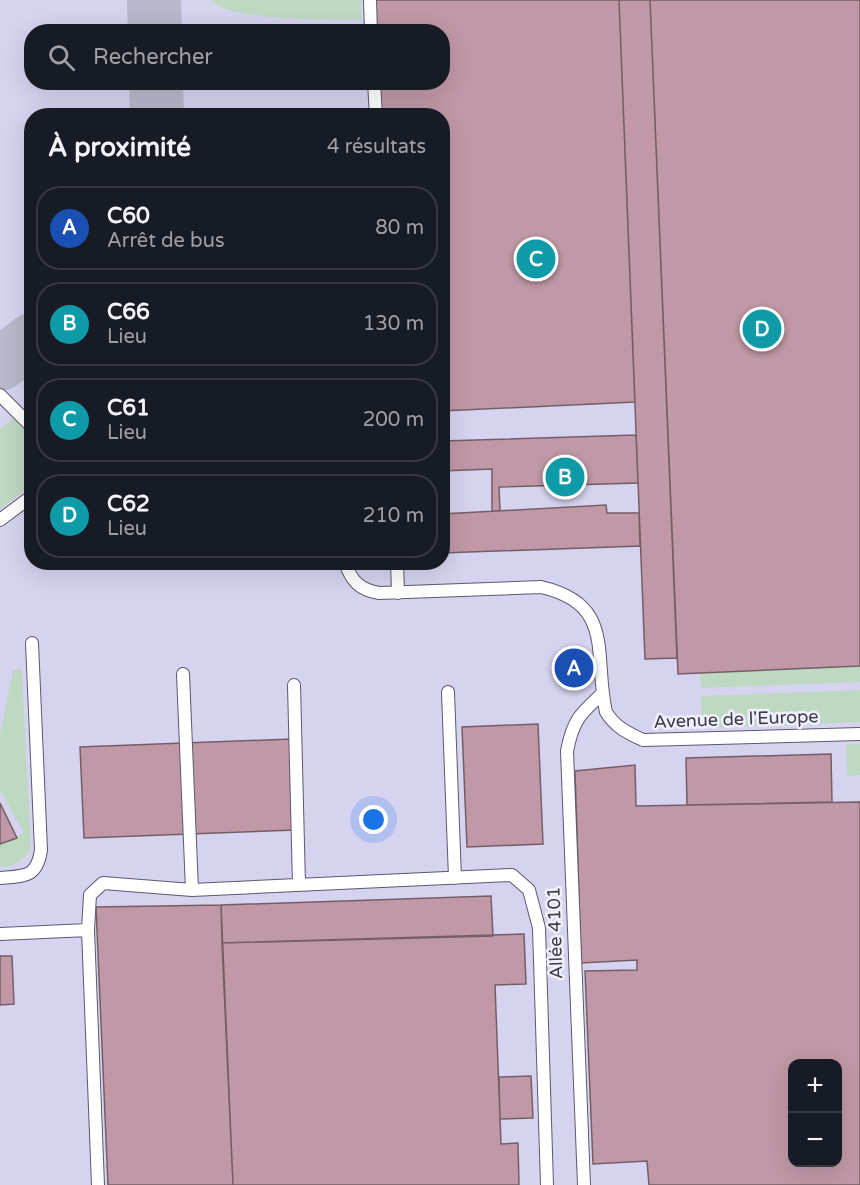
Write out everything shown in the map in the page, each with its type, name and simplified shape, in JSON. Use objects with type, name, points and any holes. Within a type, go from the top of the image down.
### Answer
[{"type":"lane","points":[[370,0],[372,24]]},
{"type":"lane","points":[[374,90],[376,108]]},
{"type":"lane","points":[[0,395],[24,419]]},
{"type":"lane","points":[[0,520],[24,502]]},
{"type":"lane","points":[[349,570],[355,583],[364,590],[398,593],[397,570]]},
{"type":"lane","name":"Avenue de l'Europe","points":[[398,593],[541,587],[567,594],[579,602],[593,622],[606,712],[612,722],[643,740],[860,734]]},
{"type":"lane","points":[[0,878],[24,876],[33,872],[40,862],[32,643]]},
{"type":"lane","points":[[183,674],[192,890]]},
{"type":"lane","points":[[294,685],[299,885]]},
{"type":"lane","points":[[448,692],[454,878]]},
{"type":"lane","name":"Allée 4101","points":[[584,1185],[566,772],[570,733],[579,715],[603,693]]},
{"type":"lane","points":[[98,1185],[88,930],[90,895],[103,883],[192,890],[512,875],[529,890],[539,928],[547,1185]]},
{"type":"lane","points":[[0,934],[88,930]]},
{"type":"shaded area","points":[[0,0],[860,0],[860,1185],[0,1185]]},
{"type":"green space","points":[[211,0],[361,0],[361,20],[258,16],[221,7]]},
{"type":"green space","points":[[14,418],[24,430],[24,490],[0,509],[0,429]]},
{"type":"green space","points":[[860,666],[860,682],[701,688],[700,673]]},
{"type":"green space","points":[[22,669],[31,849],[18,862],[0,867],[0,844],[24,833],[0,790],[0,735],[13,670]]},
{"type":"green space","points":[[860,690],[860,722],[702,728],[701,696]]},
{"type":"green space","points":[[846,744],[860,744],[860,775],[847,776]]},
{"type":"building","points":[[375,0],[619,0],[635,402],[450,411],[450,108],[380,108],[379,90],[450,90],[450,24],[376,24]]},
{"type":"building","points":[[619,0],[650,0],[677,658],[645,659]]},
{"type":"building","points":[[650,0],[860,0],[860,666],[678,674]]},
{"type":"building","points":[[636,435],[638,483],[499,487],[500,511],[492,511],[492,469],[450,471],[450,441]]},
{"type":"building","points":[[606,505],[607,513],[639,513],[640,546],[450,553],[450,514]]},
{"type":"building","points":[[538,724],[543,844],[467,847],[462,727]]},
{"type":"building","points":[[292,739],[295,830],[84,838],[80,747]]},
{"type":"building","points":[[831,754],[832,802],[687,805],[686,758]]},
{"type":"building","points":[[635,765],[636,806],[860,802],[860,1185],[649,1185],[647,1161],[593,1164],[585,971],[637,970],[637,960],[581,963],[575,771]]},
{"type":"building","points":[[0,803],[17,838],[0,844]]},
{"type":"building","points":[[491,896],[493,936],[222,943],[221,905]]},
{"type":"building","points":[[221,905],[233,1185],[108,1185],[96,907]]},
{"type":"building","points":[[524,934],[526,984],[495,985],[501,1144],[518,1143],[519,1185],[233,1185],[222,943]]},
{"type":"building","points":[[0,956],[12,956],[14,1004],[0,1005]]},
{"type":"building","points":[[531,1076],[533,1118],[500,1119],[499,1077]]},
{"type":"taxiway","points":[[154,0],[155,24]]},
{"type":"taxiway","points":[[156,90],[157,108]]},
{"type":"taxiway","points":[[0,364],[24,346]]},
{"type":"place","name":"C61","points":[[536,259]]},
{"type":"place","name":"C62","points":[[762,329]]},
{"type":"place","name":"C66","points":[[565,477]]},
{"type":"place","name":"C60","points":[[574,668]]}]
